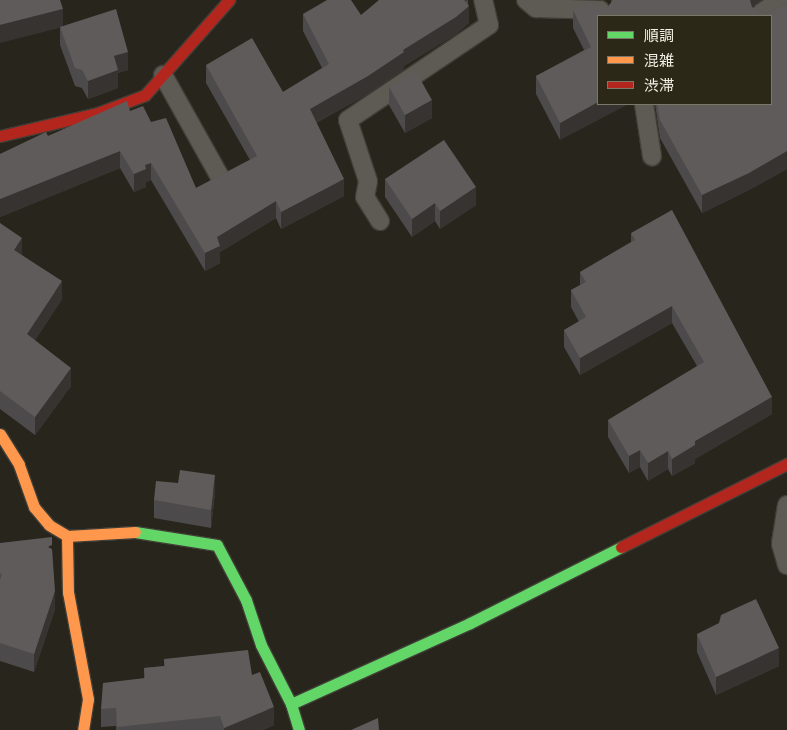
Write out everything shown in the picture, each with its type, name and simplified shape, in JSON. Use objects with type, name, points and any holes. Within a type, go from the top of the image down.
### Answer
[{"type":"street","points":[[0,136],[98,113],[145,95],[229,0]]},
{"type":"street","points":[[767,15],[787,2]]},
{"type":"street","points":[[0,434],[19,465],[34,507],[49,525],[67,536],[114,531],[152,533],[217,545],[246,600],[261,645],[291,704],[299,730]]},
{"type":"street","points":[[291,704],[470,623],[787,464]]},
{"type":"street","points":[[67,536],[69,599],[88,699],[83,730]]},
{"type":"lane","points":[[380,221],[365,197],[368,181],[348,120],[489,25],[483,0]]},
{"type":"lane","points":[[526,0],[536,8],[600,10],[602,15]]},
{"type":"lane","points":[[163,75],[219,175]]},
{"type":"lane","points":[[644,105],[652,156]]},
{"type":"lane","points":[[787,505],[781,544],[787,565]]},
{"type":"building","points":[[0,0],[60,0],[63,9],[0,25]]},
{"type":"building","points":[[327,0],[351,0],[361,15],[379,0],[464,0],[469,6],[456,17],[403,50],[404,52],[368,76],[310,109],[344,179],[281,212],[276,201],[217,237],[220,246],[205,253],[151,163],[145,165],[146,169],[134,174],[120,151],[0,199],[0,154],[46,132],[48,136],[127,101],[130,111],[143,106],[151,122],[166,118],[196,188],[257,156],[206,65],[252,38],[283,92],[329,64],[303,14]]},
{"type":"building","points":[[613,0],[750,0],[752,7],[766,14],[787,3],[787,151],[749,173],[702,195],[660,120],[657,105],[772,105],[772,15],[597,15],[597,103],[560,123],[536,76],[591,47],[573,10],[588,3],[607,8]]},
{"type":"building","points":[[116,9],[128,52],[114,56],[118,70],[88,81],[82,70],[75,68],[60,27]]},
{"type":"building","points":[[415,70],[432,100],[405,115],[389,87]]},
{"type":"building","points":[[444,140],[476,187],[440,211],[435,203],[412,219],[385,179]]},
{"type":"building","points":[[672,210],[772,397],[695,441],[695,445],[672,459],[668,451],[648,463],[640,450],[629,456],[608,420],[704,362],[672,306],[580,358],[564,330],[586,317],[571,290],[586,282],[580,272],[635,240],[631,233]]},
{"type":"building","points":[[0,223],[22,238],[14,250],[62,281],[27,334],[71,368],[35,417],[0,391]]},
{"type":"building","points":[[180,470],[215,475],[211,510],[154,500],[156,481],[178,483]]},
{"type":"building","points":[[52,537],[52,545],[48,547],[52,549],[55,591],[34,654],[0,643],[0,580],[2,573],[0,574],[0,543]]},
{"type":"building","points":[[756,599],[779,648],[716,677],[697,634],[719,623],[721,615]]},
{"type":"building","points":[[248,650],[252,675],[260,672],[274,707],[224,728],[220,716],[117,727],[116,708],[101,709],[103,683],[145,678],[144,668],[165,666],[164,659]]},
{"type":"building","points":[[378,718],[379,730],[351,730]]},
{"type":"traffic: fast","points":[[135,532],[217,545],[246,600],[261,645],[291,704],[299,730]]},
{"type":"traffic: fast","points":[[291,704],[470,623],[621,547]]},
{"type":"traffic: slow","points":[[0,434],[19,465],[34,507],[49,525],[67,536],[135,532]]},
{"type":"traffic: slow","points":[[67,536],[68,592],[88,699],[83,730]]},
{"type":"traffic: jam","points":[[0,136],[98,113],[145,95],[229,0]]},
{"type":"traffic: jam","points":[[621,547],[787,464]]}]
